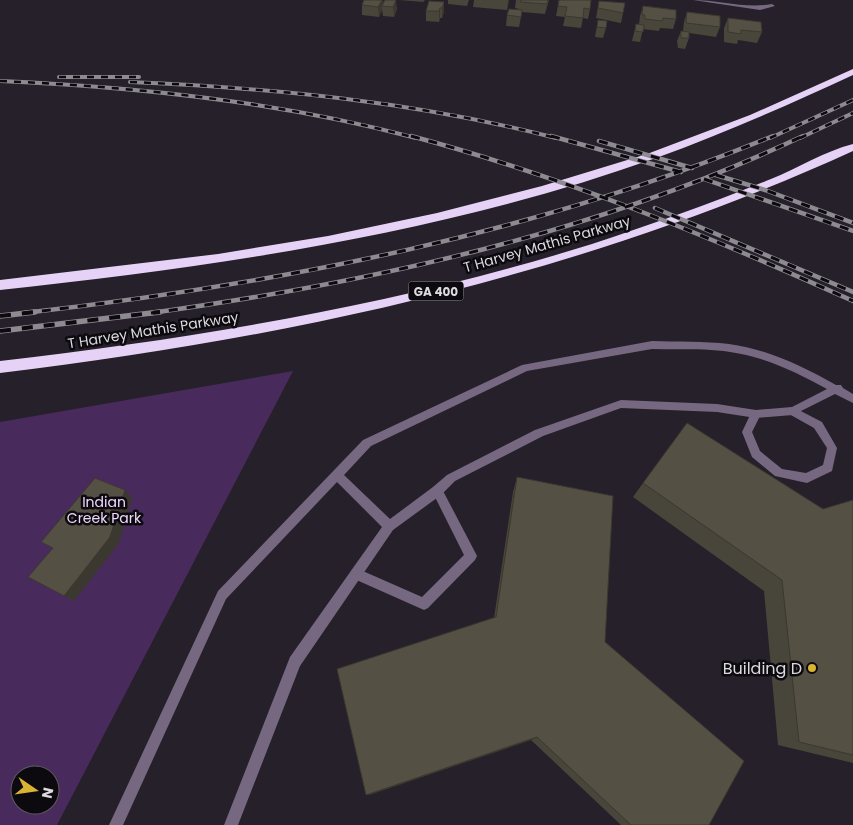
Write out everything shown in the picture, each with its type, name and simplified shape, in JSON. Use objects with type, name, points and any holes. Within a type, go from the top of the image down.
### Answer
[{"type":"highway","points":[[0,285],[121,272],[244,253],[343,236],[481,205],[549,186],[699,139],[784,105],[853,72]]},
{"type":"highway","name":"T Harvey Mathis Parkway","points":[[0,367],[199,339],[285,324],[445,289],[590,249],[652,228],[764,187],[853,147]]},
{"type":"street","points":[[696,0],[760,8],[772,6],[764,0]]},
{"type":"street","points":[[116,825],[222,595],[367,443],[525,368],[652,345],[729,348],[767,357],[799,369],[838,388],[853,399]]},
{"type":"street","points":[[231,825],[295,662],[389,526],[437,491],[451,478],[539,433],[621,404],[717,408],[756,414],[793,411],[838,388]]},
{"type":"street","points":[[756,414],[747,432],[756,454],[779,473],[807,478],[828,468],[832,448],[818,425],[793,411]]},
{"type":"street","points":[[337,475],[389,526]]},
{"type":"street","points":[[356,574],[424,604],[471,556],[437,491]]},
{"type":"green space","name":"Indian Creek Park","points":[[293,371],[57,825],[0,825],[0,422]]},
{"type":"building","points":[[364,0],[382,0],[378,7],[362,5]]},
{"type":"building","points":[[385,0],[396,0],[393,7],[382,6]]},
{"type":"building","points":[[521,0],[548,0],[547,4],[520,2]]},
{"type":"building","points":[[559,0],[591,0],[590,9],[584,8],[583,18],[565,16],[567,7],[558,6]]},
{"type":"building","points":[[429,1],[444,2],[439,11],[426,11]]},
{"type":"building","points":[[599,1],[625,3],[623,13],[598,8]]},
{"type":"building","points":[[643,6],[676,10],[676,19],[663,18],[662,21],[645,19],[645,15],[642,15]]},
{"type":"building","points":[[509,9],[522,10],[521,17],[507,15]]},
{"type":"building","points":[[687,12],[720,16],[720,27],[686,23]]},
{"type":"building","points":[[728,18],[761,22],[762,32],[741,30],[741,34],[728,32]]},
{"type":"building","points":[[598,20],[607,21],[606,28],[597,27]]},
{"type":"building","points":[[636,24],[644,25],[643,32],[635,31]]},
{"type":"building","points":[[681,31],[689,32],[689,38],[681,38]]},
{"type":"building","name":"Building D","points":[[687,423],[823,509],[853,500],[853,755],[799,742],[782,580],[643,483]]},
{"type":"building","points":[[517,477],[613,496],[605,642],[744,761],[709,825],[631,825],[537,737],[366,795],[337,669],[496,617]]},
{"type":"building","points":[[95,478],[125,490],[110,537],[64,596],[28,577],[53,548],[41,542]]},
{"type":"railway","points":[[59,77],[139,77]]},
{"type":"railway","points":[[0,81],[105,87],[210,98],[365,125],[416,138]]},
{"type":"railway","points":[[130,82],[238,88],[398,106],[451,115],[556,138]]},
{"type":"railway","points":[[770,138],[853,100]]},
{"type":"railway","points":[[800,138],[853,113]]},
{"type":"railway","points":[[411,136],[524,170],[602,197]]},
{"type":"railway","points":[[551,136],[680,172]]},
{"type":"railway","points":[[691,168],[773,136]]},
{"type":"railway","points":[[626,206],[725,170],[803,136]]},
{"type":"railway","points":[[599,141],[691,168]]},
{"type":"railway","points":[[680,172],[691,168]]},
{"type":"railway","points":[[602,197],[680,172]]},
{"type":"railway","points":[[716,175],[765,190],[853,223]]},
{"type":"railway","points":[[704,179],[853,231]]},
{"type":"railway","points":[[24,313],[215,287],[310,270],[405,250],[498,227],[602,197]]},
{"type":"railway","points":[[602,197],[626,206]]},
{"type":"railway","points":[[151,313],[318,286],[401,269],[483,249],[626,206]]},
{"type":"railway","points":[[626,206],[690,231],[853,301]]},
{"type":"railway","points":[[655,208],[853,292]]},
{"type":"railway","points":[[0,316],[35,312]]},
{"type":"railway","points":[[0,331],[160,312]]},
{"type":"place","name":"Building D","points":[[812,668]]}]
